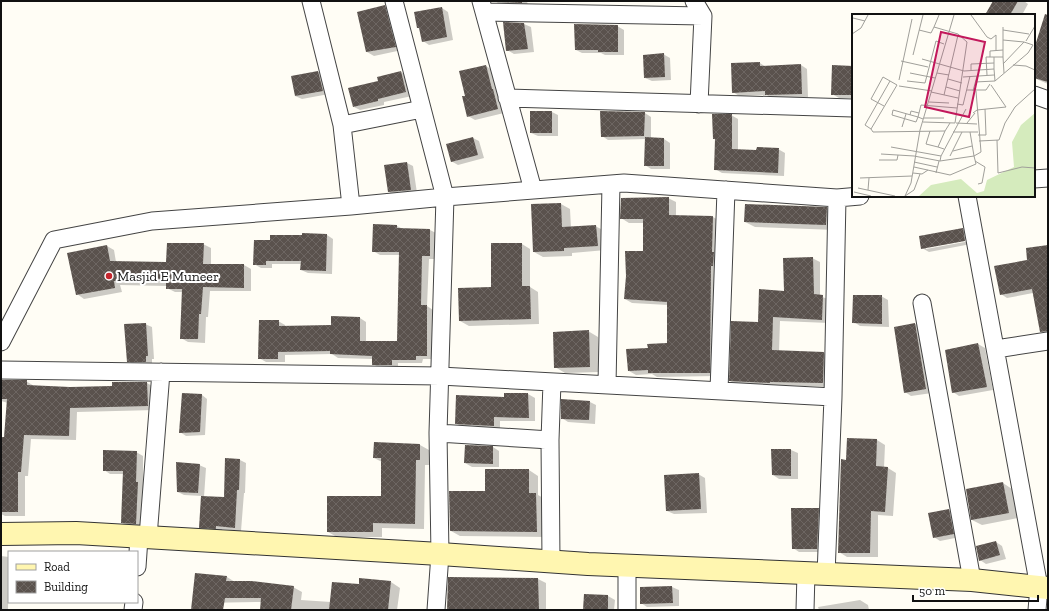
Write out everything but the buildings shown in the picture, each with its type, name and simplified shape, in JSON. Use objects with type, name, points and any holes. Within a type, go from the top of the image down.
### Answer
[{"type":"main road","points":[[1,534],[76,534],[144,537],[588,564],[627,564],[816,574],[972,580],[1044,587]]},
{"type":"street","points":[[312,1],[342,125],[351,206]]},
{"type":"street","points":[[394,1],[445,197],[438,433],[440,554],[436,610]]},
{"type":"street","points":[[694,1],[703,16],[699,104]]},
{"type":"street","points":[[532,190],[482,7],[567,7],[703,16]]},
{"type":"street","points":[[1035,95],[1048,100]]},
{"type":"street","points":[[507,98],[852,108]]},
{"type":"street","points":[[342,125],[422,109]]},
{"type":"street","points":[[1035,180],[1048,178]]},
{"type":"street","points":[[1,342],[54,240],[152,221],[624,183],[836,198],[852,197]]},
{"type":"street","points":[[607,385],[611,184]]},
{"type":"street","points":[[719,391],[726,190]]},
{"type":"street","points":[[967,197],[1044,587],[1037,610]]},
{"type":"street","points":[[805,610],[816,574],[833,397],[836,198]]},
{"type":"street","points":[[922,303],[972,580]]},
{"type":"street","points":[[996,349],[1048,340]]},
{"type":"street","points":[[1,370],[440,376],[833,397]]},
{"type":"street","points":[[138,563],[144,537],[161,372]]},
{"type":"street","points":[[551,561],[550,440],[552,382]]},
{"type":"street","points":[[438,433],[550,440]]},
{"type":"street","points":[[627,564],[627,610]]},
{"type":"place","name":"Masjid E Muneer","points":[[109,276]]}]
